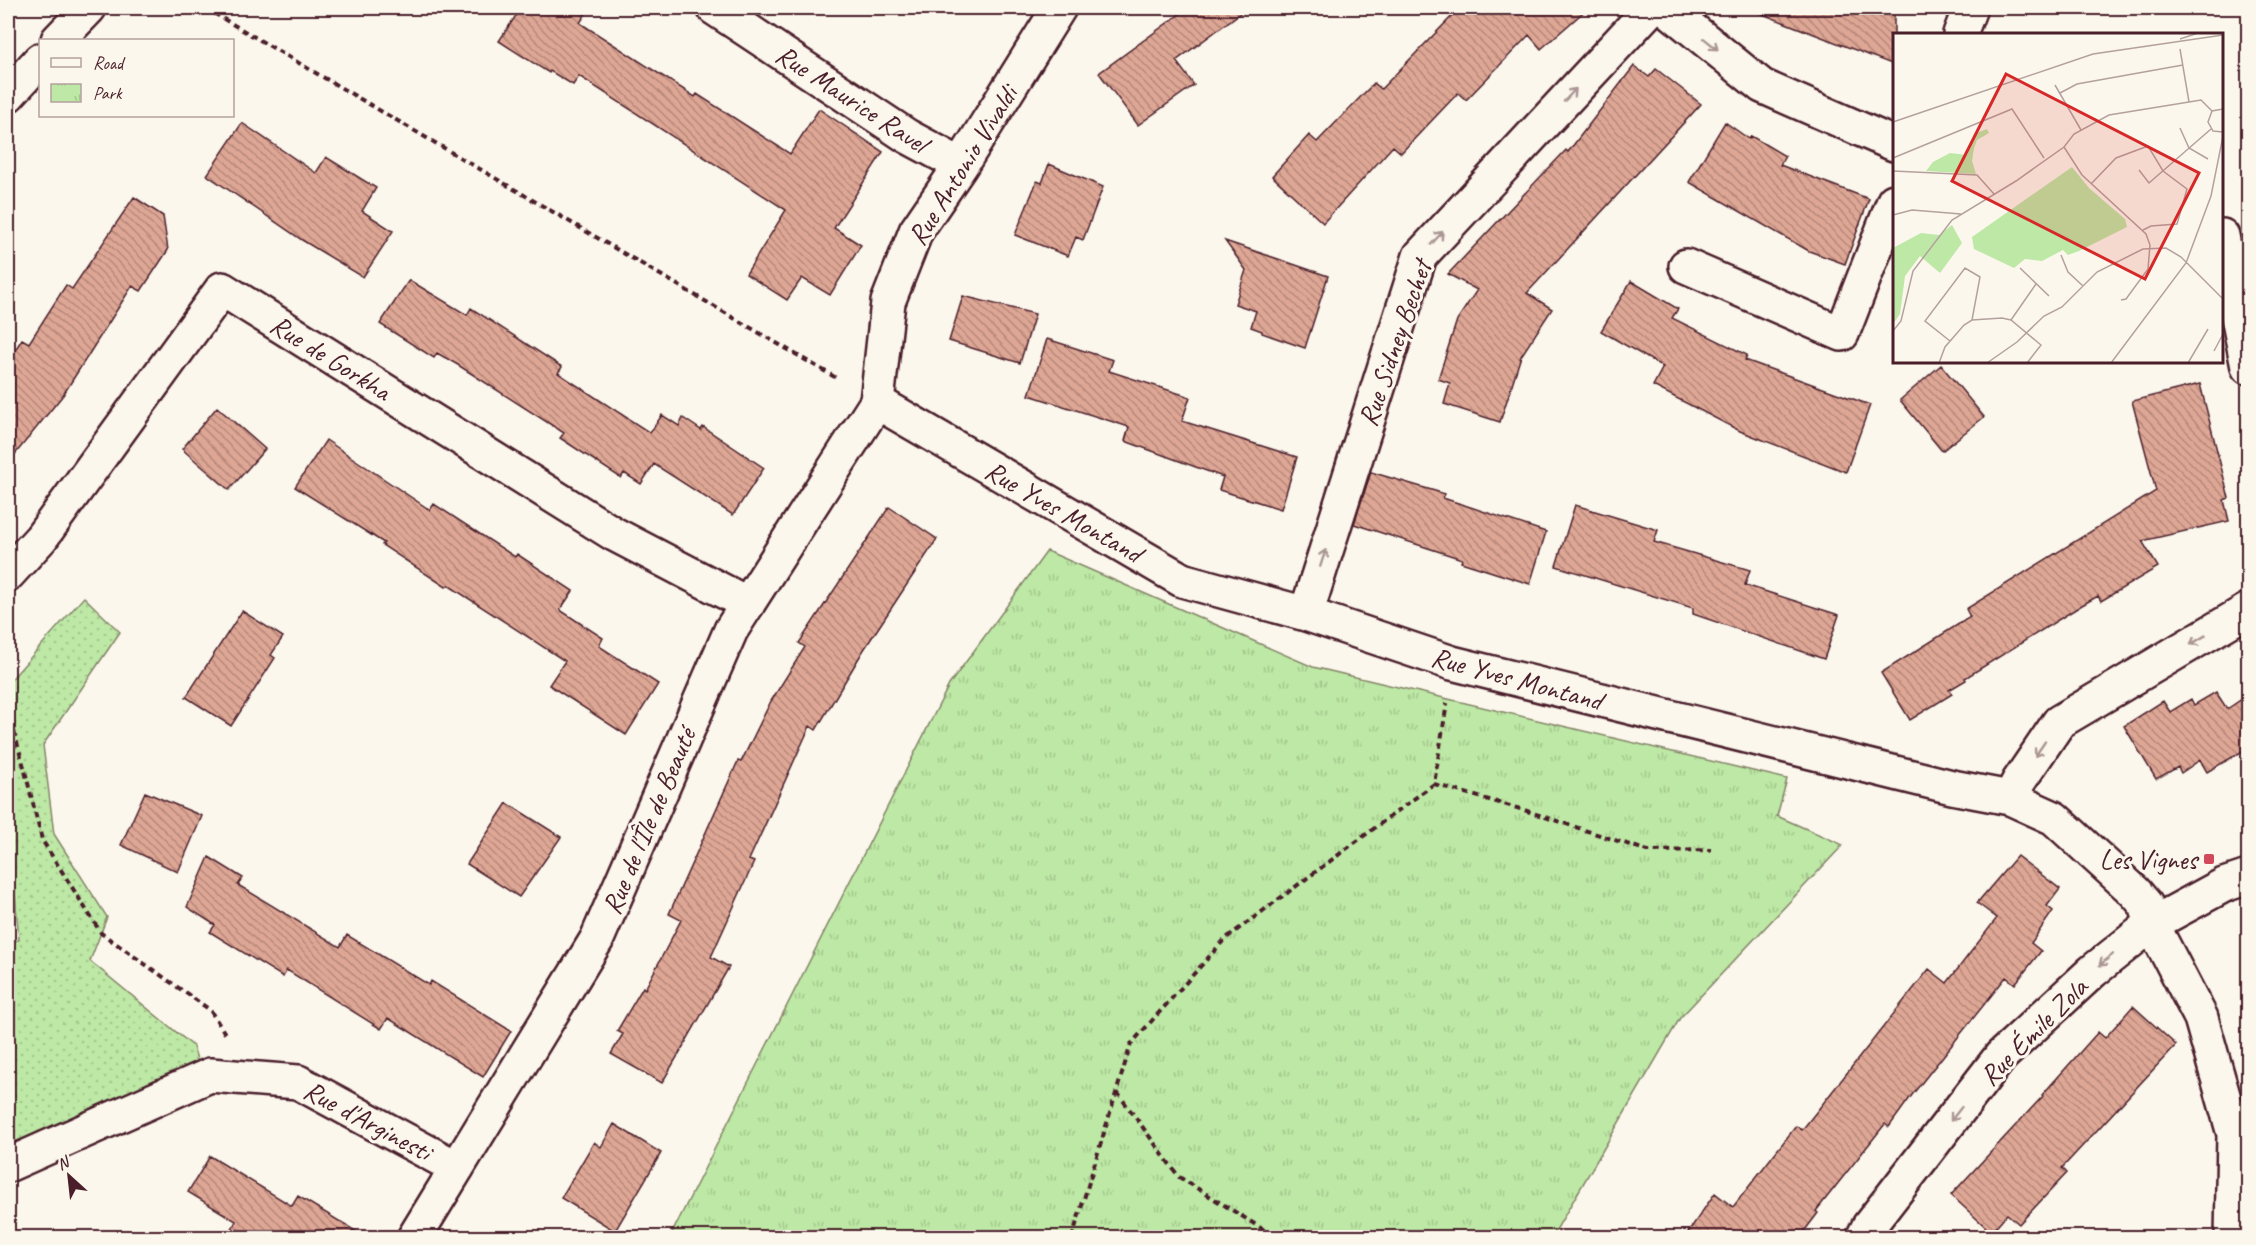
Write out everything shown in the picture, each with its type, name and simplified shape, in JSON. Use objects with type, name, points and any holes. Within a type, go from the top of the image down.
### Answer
[{"type":"street","points":[[59,39],[89,8]]},
{"type":"street","name":"Rue Maurice Ravel","points":[[714,8],[907,136],[961,165]]},
{"type":"street","name":"Rue Antonio Vivaldi","points":[[877,402],[888,302],[916,231],[961,165],[1059,8]]},
{"type":"street","name":"Rue Sidney Bechet","points":[[1306,614],[1420,256],[1651,8]]},
{"type":"street","points":[[1666,8],[1762,86],[1893,144]]},
{"type":"street","points":[[1960,33],[1970,8]]},
{"type":"street","points":[[8,95],[39,61]]},
{"type":"street","points":[[1686,266],[1842,334],[1893,204]]},
{"type":"street","points":[[2223,241],[2248,367]]},
{"type":"street","name":"Rue de Gorkha","points":[[8,574],[41,538],[222,289],[614,534],[748,604]]},
{"type":"street","name":"Rue de l'Île de Beauté","points":[[414,1238],[597,939],[731,630],[877,402]]},
{"type":"street","name":"Rue Yves Montand","points":[[877,402],[1182,580],[1306,614],[1452,663],[1952,787],[2010,798],[2054,818],[2135,892],[2146,905],[2152,924],[2201,1018],[2234,1134],[2232,1238]]},
{"type":"street","points":[[2010,798],[2059,722],[2248,610]]},
{"type":"street","name":"Rue Émile Zola","points":[[1863,1238],[1869,1226],[2001,1056],[2092,971],[2152,924],[2224,885],[2248,877]]},
{"type":"street","name":"Rue d'Arginesti","points":[[8,1165],[210,1075],[298,1082],[457,1168]]},
{"type":"path","points":[[205,8],[877,402]]},
{"type":"path","points":[[1072,1238],[1131,1044],[1225,939],[1434,784],[1452,663]]},
{"type":"path","points":[[8,711],[42,840],[101,933],[210,1010],[253,1078]]},
{"type":"path","points":[[1434,784],[1524,810],[1648,851],[1711,850]]},
{"type":"path","points":[[1117,1091],[1179,1177],[1277,1238]]},
{"type":"green space","points":[[1047,551],[1313,667],[1787,779],[1777,816],[1843,845],[1680,1018],[1552,1237],[670,1237],[949,685]]},
{"type":"green space","points":[[84,597],[120,632],[43,745],[54,834],[107,917],[90,961],[193,1046],[200,1069],[8,1152],[8,942],[19,940],[8,814],[8,683]]},
{"type":"building","points":[[521,8],[589,8],[580,23],[695,97],[697,94],[790,154],[819,109],[883,152],[834,228],[861,245],[830,295],[802,278],[787,300],[746,274],[786,210],[579,76],[573,85],[550,71],[549,73],[499,41]]},
{"type":"building","points":[[1188,8],[1247,8],[1176,61],[1194,85],[1138,125],[1099,73]]},
{"type":"building","points":[[1460,8],[1588,8],[1541,49],[1529,35],[1466,100],[1458,93],[1401,153],[1393,146],[1323,223],[1272,176],[1309,135],[1317,142],[1374,83],[1381,89]]},
{"type":"building","points":[[1753,8],[1894,8],[1893,65],[1752,10]]},
{"type":"building","points":[[1634,66],[1649,77],[1656,69],[1701,104],[1527,293],[1552,309],[1521,356],[1500,422],[1444,404],[1450,383],[1438,379],[1457,320],[1477,290],[1448,274],[1566,150],[1568,152]]},
{"type":"building","points":[[1725,122],[1749,139],[1751,136],[1785,156],[1780,165],[1869,199],[1845,264],[1809,251],[1689,182]]},
{"type":"building","points":[[242,123],[316,173],[326,157],[376,188],[362,211],[393,231],[363,277],[302,240],[207,175]]},
{"type":"building","points":[[1049,164],[1103,187],[1083,240],[1076,237],[1068,256],[1015,235],[1037,181],[1042,183]]},
{"type":"building","points":[[134,197],[163,216],[168,250],[141,291],[132,286],[63,395],[8,463],[8,361],[22,339],[29,343],[66,285],[72,289]]},
{"type":"building","points":[[1225,241],[1328,276],[1305,348],[1251,327],[1256,311],[1235,304],[1246,270]]},
{"type":"building","points":[[409,280],[467,315],[471,308],[562,367],[558,373],[650,433],[662,415],[679,426],[683,418],[701,430],[703,427],[764,468],[733,515],[654,464],[641,484],[624,473],[621,478],[560,438],[564,433],[458,365],[437,353],[434,358],[380,324]]},
{"type":"building","points":[[1631,281],[1678,309],[1672,318],[1747,355],[1745,360],[1870,405],[1846,472],[1740,431],[1653,386],[1663,367],[1601,331]]},
{"type":"building","points":[[963,296],[1035,314],[1020,363],[949,341]]},
{"type":"building","points":[[1047,339],[1113,360],[1109,371],[1190,397],[1182,421],[1297,457],[1281,509],[1219,490],[1223,477],[1125,441],[1129,427],[1029,395]]},
{"type":"building","points":[[1941,365],[1984,417],[1942,451],[1900,400]]},
{"type":"building","points":[[2200,384],[2229,498],[2224,500],[2229,521],[2142,541],[2158,567],[2101,601],[2098,596],[2082,605],[1965,678],[1966,680],[1949,690],[1952,694],[1910,720],[1881,673],[1970,617],[1966,609],[2156,491],[2132,401]]},
{"type":"building","points":[[217,407],[265,449],[229,490],[182,449]]},
{"type":"building","points":[[326,440],[430,510],[434,504],[515,557],[517,554],[573,591],[560,610],[603,638],[599,646],[658,684],[626,735],[549,685],[565,661],[448,585],[446,587],[382,545],[384,543],[295,487]]},
{"type":"building","points":[[1371,472],[1445,494],[1443,498],[1546,532],[1530,584],[1354,524]]},
{"type":"building","points":[[1575,505],[1658,530],[1654,542],[1750,570],[1745,585],[1839,615],[1824,659],[1693,614],[1693,608],[1556,566]]},
{"type":"building","points":[[889,507],[937,539],[863,651],[816,730],[810,726],[749,860],[754,862],[711,957],[729,967],[662,1083],[611,1054],[623,1034],[617,1031],[643,987],[645,989],[681,920],[669,914],[738,761],[741,762],[771,701],[805,647],[799,643]]},
{"type":"building","points":[[242,611],[283,637],[271,655],[275,658],[231,726],[186,697]]},
{"type":"building","points":[[2216,692],[2227,709],[2248,695],[2248,748],[2207,772],[2200,760],[2181,773],[2178,767],[2156,779],[2124,726],[2163,701],[2170,712],[2191,699],[2194,705]]},
{"type":"building","points":[[145,792],[202,816],[178,872],[121,845]]},
{"type":"building","points":[[507,803],[561,837],[519,897],[467,864]]},
{"type":"building","points":[[2017,856],[2060,889],[2047,906],[2053,911],[2031,943],[2041,951],[2015,984],[2006,977],[1889,1127],[1885,1124],[1816,1211],[1818,1213],[1799,1238],[1684,1238],[1715,1193],[1733,1207],[1796,1126],[1802,1130],[1929,969],[1947,983],[1997,918],[1977,903]]},
{"type":"building","points":[[209,857],[243,878],[238,885],[340,947],[347,935],[429,985],[431,981],[511,1031],[483,1077],[388,1018],[381,1029],[287,970],[283,977],[210,932],[215,925],[187,907]]},
{"type":"building","points":[[2133,1006],[2176,1045],[2062,1168],[2067,1173],[2019,1224],[2007,1214],[1991,1232],[1951,1195],[2043,1096],[2098,1032],[2105,1038]]},
{"type":"building","points":[[614,1124],[661,1153],[615,1231],[561,1198],[594,1142],[601,1147]]},
{"type":"building","points":[[210,1156],[292,1206],[298,1196],[367,1238],[227,1238],[236,1221],[188,1192]]},
{"type":"place","name":"Les Vignes","points":[[2209,859]]}]
